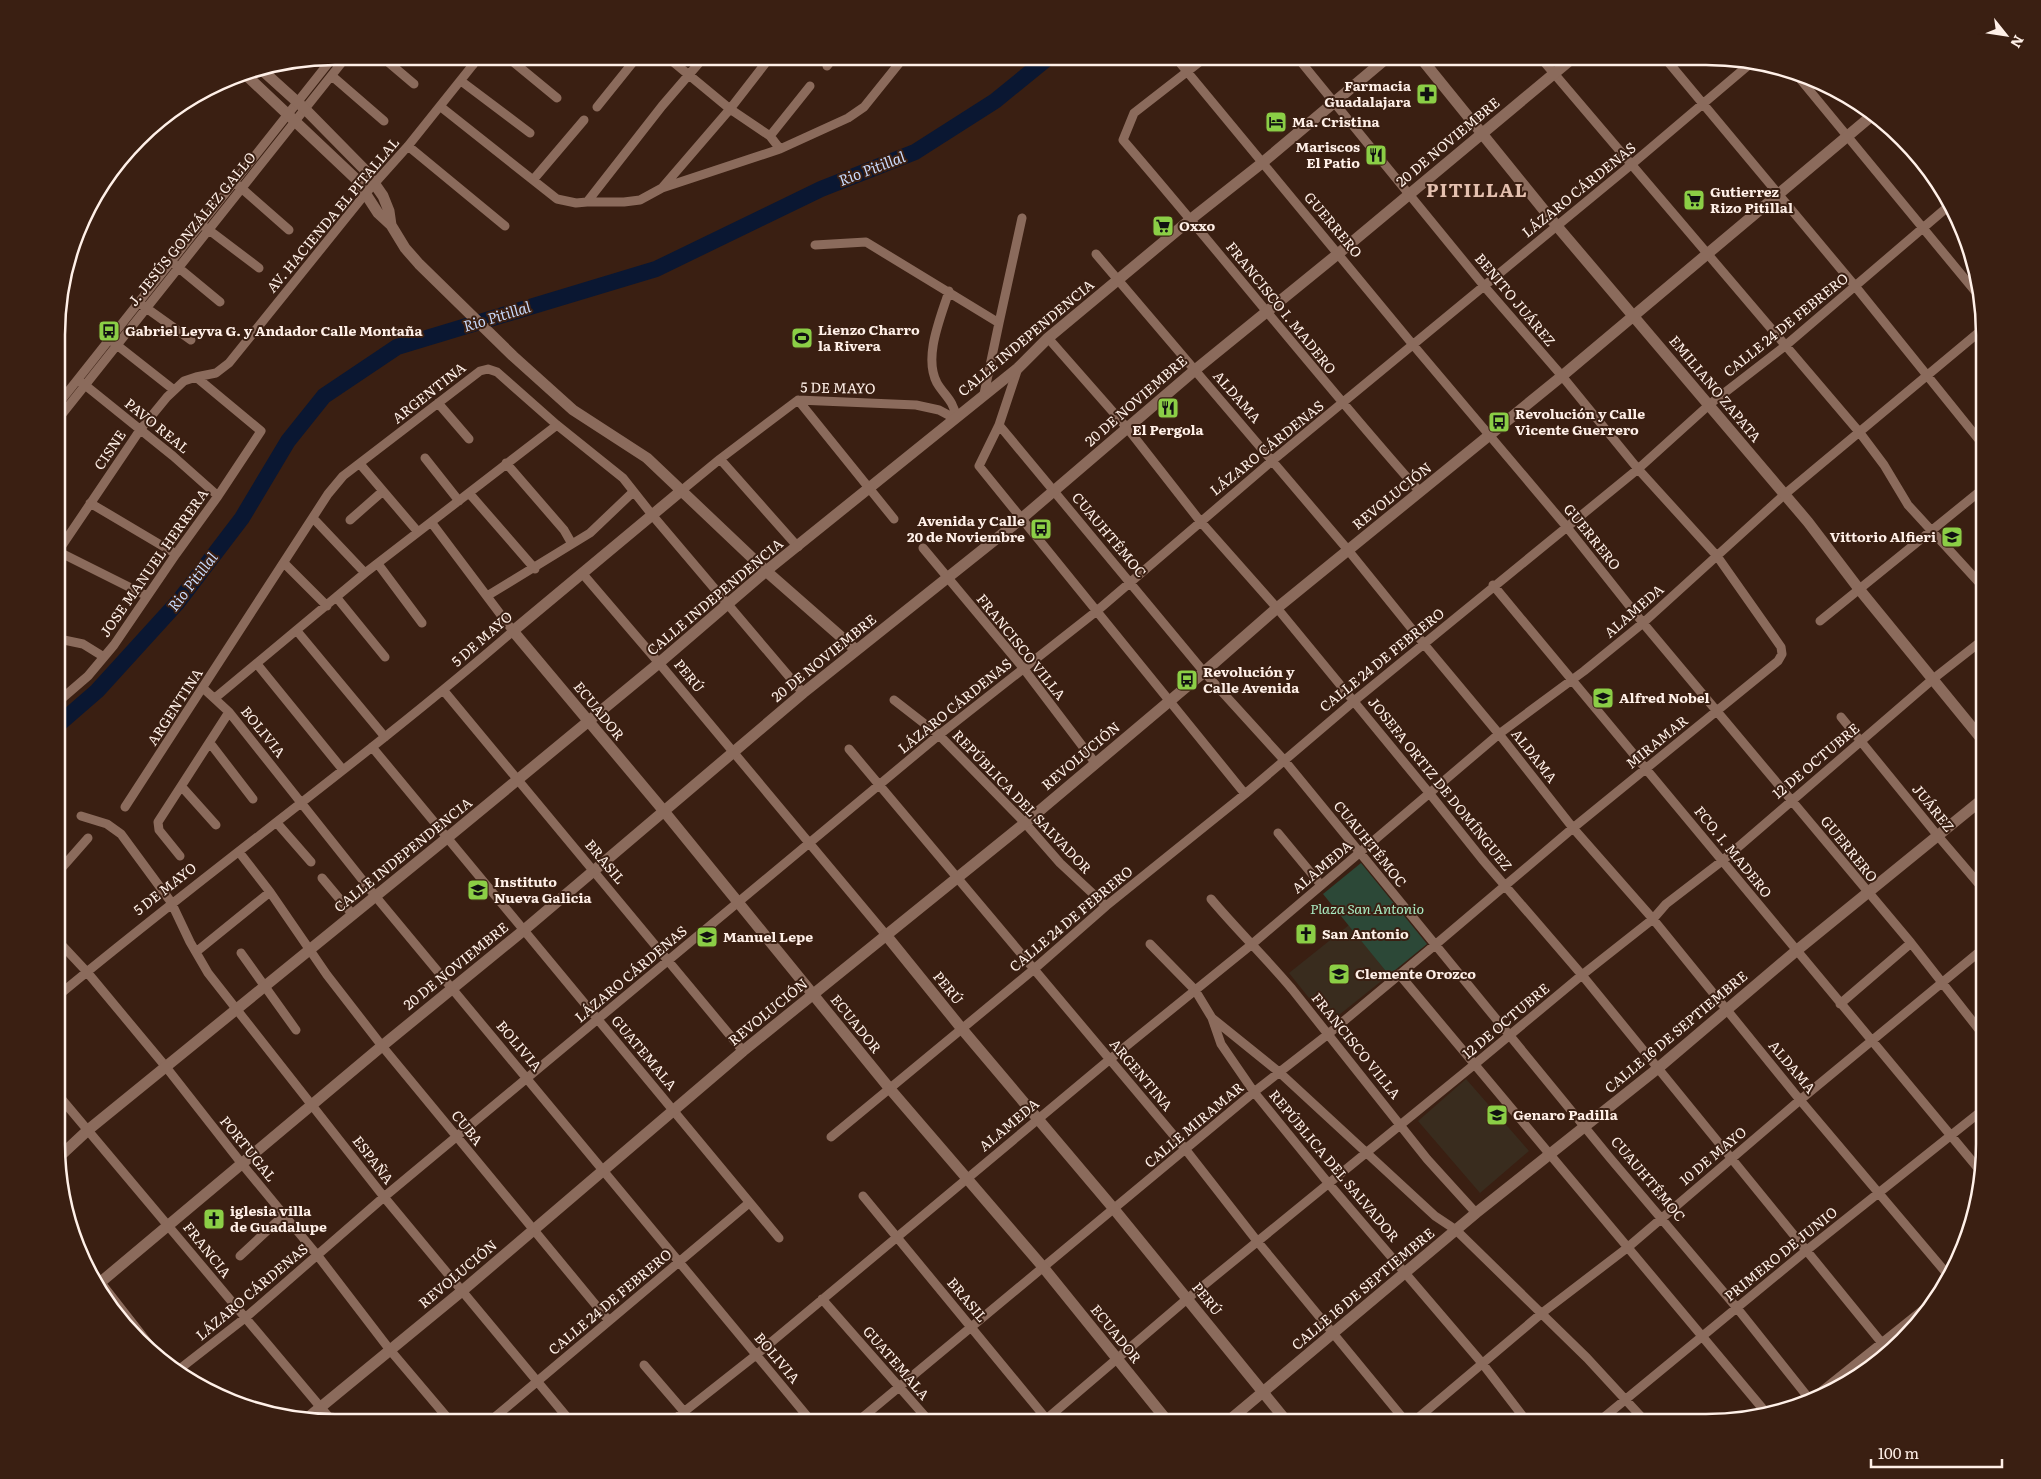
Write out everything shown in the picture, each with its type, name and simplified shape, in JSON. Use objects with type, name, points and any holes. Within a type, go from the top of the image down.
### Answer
[{"type":"street","name":"J. JESÚS GONZÁLEZ GALLO","points":[[65,410],[178,268],[205,227],[292,118],[328,65]]},
{"type":"street","name":"J. JESÚS GONZÁLEZ GALLO","points":[[301,106],[332,76],[340,65]]},
{"type":"street","points":[[392,65],[414,84]]},
{"type":"street","name":"AV. HACIENDA EL PITALLAL","points":[[196,377],[216,373],[229,363],[375,182],[408,146],[473,65]]},
{"type":"street","points":[[517,65],[557,98]]},
{"type":"street","points":[[596,107],[631,65]]},
{"type":"street","points":[[676,65],[730,109],[770,136],[780,149]]},
{"type":"street","points":[[587,202],[662,106],[697,65]]},
{"type":"street","points":[[662,188],[730,109],[764,65]]},
{"type":"street","points":[[440,107],[557,199],[576,203],[624,202],[640,200],[662,188],[780,149],[848,118],[864,107],[898,65]]},
{"type":"street","name":"GUERRERO","points":[[1182,65],[1414,346],[1566,526],[1643,623],[1867,893],[1911,943],[1976,1026]]},
{"type":"street","points":[[1188,71],[1196,65]]},
{"type":"street","name":"BENITO JUÁREZ","points":[[1304,65],[1408,196],[1562,376],[1638,469],[1717,556]]},
{"type":"street","name":"CALLE INDEPENDENCIA","points":[[65,1152],[88,1130],[238,1010],[517,781],[766,571],[1018,368],[1048,338],[1378,65]]},
{"type":"street","name":"EMILIANO ZAPATA","points":[[1427,65],[1556,225],[1785,494],[1976,732]]},
{"type":"street","points":[[1547,65],[1860,433],[1884,465],[1908,505],[1976,579]]},
{"type":"street","name":"20 DE NOVIEMBRE","points":[[102,1281],[312,1104],[524,930],[803,693],[1021,519],[1195,370],[1339,254],[1564,65]]},
{"type":"street","points":[[1671,65],[1855,286],[1976,436]]},
{"type":"street","name":"LÁZARO CÁRDENAS","points":[[182,1367],[245,1318],[384,1197],[669,962],[939,735],[1098,610],[1200,521],[1414,346],[1745,68]]},
{"type":"street","name":"FRANCISCO I. MADERO","points":[[1188,71],[1134,113],[1123,140],[1191,219],[1342,404],[1420,492]]},
{"type":"street","points":[[267,74],[375,182],[389,211],[391,225]]},
{"type":"street","points":[[332,76],[384,121]]},
{"type":"street","points":[[250,78],[356,179],[378,213],[391,225],[405,248],[452,299],[573,410],[647,458],[766,571],[856,650]]},
{"type":"street","points":[[461,81],[530,133]]},
{"type":"street","points":[[1804,84],[1972,289]]},
{"type":"street","points":[[770,136],[810,86]]},
{"type":"street","name":"REVOLUCIÓN","points":[[314,1413],[462,1291],[743,1051],[1025,823],[1277,608],[1562,376],[1868,119]]},
{"type":"street","points":[[533,180],[584,120]]},
{"type":"street","points":[[408,146],[505,226]]},
{"type":"street","points":[[238,186],[289,230]]},
{"type":"street","name":"CALLE 24 DE FEBRERO","points":[[831,1137],[1033,970],[1106,906],[1245,794],[1494,585],[1638,469],[1710,404],[1785,346],[1945,209]]},
{"type":"street","points":[[984,394],[1022,218]]},
{"type":"street","name":"J. JESÚS GONZÁLEZ GALLO","points":[[65,395],[170,261],[205,227]]},
{"type":"street","points":[[205,227],[259,268]]},
{"type":"street","points":[[815,245],[866,242],[999,323]]},
{"type":"street","name":"ALDAMA","points":[[1096,254],[1273,460],[1499,734],[1573,828],[1653,919],[1800,1100],[1944,1271]]},
{"type":"street","points":[[170,261],[220,302]]},
{"type":"street","points":[[949,292],[937,327],[932,361],[937,382],[951,400],[955,417]]},
{"type":"street","points":[[138,302],[191,340]]},
{"type":"street","name":"ALAMEDA","points":[[680,1414],[756,1355],[1109,1060],[1251,945],[1499,734],[1572,680],[1643,623],[1785,494],[1976,335]]},
{"type":"street","name":"JOSEFA ORTIZ DE DOMÍNGUEZ","points":[[1048,338],[1128,429],[1200,521],[1277,608],[1506,886],[1582,975],[1885,1346]]},
{"type":"street","points":[[109,339],[174,390]]},
{"type":"street","points":[[1018,368],[999,425],[979,466],[1098,610],[1245,794]]},
{"type":"street","name":"ARGENTINA","points":[[125,807],[328,494],[343,476],[480,371],[488,369],[497,372],[622,478],[652,516],[803,693]]},
{"type":"street","name":"CISNE","points":[[65,542],[140,430],[174,390],[184,381],[196,377]]},
{"type":"street","name":"JOSE MANUEL HERRERA","points":[[65,696],[88,676],[114,645],[261,431],[196,377]]},
{"type":"street","name":"PAVO REAL","points":[[77,379],[173,456],[218,496]]},
{"type":"street","points":[[798,400],[894,518]]},
{"type":"street","name":"5 DE MAYO","points":[[65,990],[171,902],[239,852],[444,691],[681,491],[798,400],[916,405],[939,410],[955,417]]},
{"type":"street","points":[[438,403],[469,438]]},
{"type":"street","points":[[215,698],[365,573],[557,424]]},
{"type":"street","name":"CUAUHTÉMOC","points":[[999,425],[1204,672],[1284,760],[1737,1308],[1805,1395]]},
{"type":"street","points":[[425,458],[459,501]]},
{"type":"street","points":[[720,459],[798,547]]},
{"type":"street","points":[[506,463],[564,530],[572,544]]},
{"type":"street","points":[[360,464],[418,532]]},
{"type":"street","points":[[350,520],[383,491]]},
{"type":"street","points":[[487,596],[535,569],[590,532],[633,492]]},
{"type":"street","points":[[469,494],[535,569]]},
{"type":"street","points":[[1820,621],[1976,495]]},
{"type":"street","points":[[90,503],[176,554]]},
{"type":"street","points":[[313,518],[365,573]]},
{"type":"street","name":"ECUADOR","points":[[431,522],[514,631],[663,810],[890,1089],[1043,1267],[1162,1414]]},
{"type":"street","name":"FRANCISCO VILLA","points":[[923,548],[1024,669],[1096,764]]},
{"type":"street","points":[[65,554],[147,596]]},
{"type":"street","name":"MIRAMAR","points":[[1549,849],[1778,661],[1783,650],[1717,556]]},
{"type":"street","points":[[284,563],[327,606]]},
{"type":"street","points":[[378,564],[422,623]]},
{"type":"street","name":"PERÚ","points":[[582,573],[659,662],[962,1029],[1114,1209],[1281,1414]]},
{"type":"street","name":"FCO. I. MADERO","points":[[1494,585],[1975,1164]]},
{"type":"street","points":[[336,598],[385,657]]},
{"type":"street","points":[[297,631],[385,737]]},
{"type":"street","points":[[65,640],[83,644],[104,657]]},
{"type":"street","name":"12 DE OCTUBRE","points":[[1056,1414],[1187,1299],[1653,919],[1666,904],[1722,861],[1933,679],[1976,645]]},
{"type":"street","points":[[257,664],[343,770]]},
{"type":"street","name":"BOLIVIA","points":[[203,688],[229,712],[376,897],[805,1414]]},
{"type":"street","name":"BRASIL","points":[[444,691],[743,1051]]},
{"type":"street","name":"REPÚBLICA DEL SALVADOR","points":[[894,700],[939,735],[1025,823],[1060,863],[1106,906]]},
{"type":"street","points":[[180,856],[159,830],[160,818],[182,787],[229,712]]},
{"type":"street","name":"JUÁREZ","points":[[1841,717],[1976,881]]},
{"type":"street","points":[[210,743],[253,799]]},
{"type":"street","name":"GUATEMALA","points":[[372,747],[779,1238]]},
{"type":"street","name":"ARGENTINA","points":[[849,749],[1186,1150],[1257,1241],[1401,1414]]},
{"type":"street","points":[[182,787],[216,825]]},
{"type":"street","name":"CALLE 16 DE SEPTIEMBRE","points":[[1236,1414],[1476,1213],[1657,1069],[1796,950],[1976,805]]},
{"type":"street","name":"ESPAÑA","points":[[81,816],[107,824],[121,834],[171,902],[208,973],[384,1197],[565,1414]]},
{"type":"street","points":[[277,822],[311,862]]},
{"type":"street","points":[[1278,833],[1321,885]]},
{"type":"street","points":[[65,864],[88,838]]},
{"type":"street","name":"CALLE MIRAMAR","points":[[866,1414],[1254,1092],[1327,1035],[1549,849]]},
{"type":"street","name":"CUBA","points":[[239,852],[270,892],[327,975],[382,1046],[609,1321]]},
{"type":"street","points":[[322,878],[353,915]]},
{"type":"street","points":[[196,952],[270,892]]},
{"type":"street","name":"FRANCISCO VILLA","points":[[1211,899],[1292,988],[1327,1035],[1428,1159],[1476,1213]]},
{"type":"street","points":[[1840,1004],[1911,943]]},
{"type":"street","name":"REPÚBLICA DEL SALVADOR","points":[[1150,944],[1195,990],[1212,1018],[1221,1044],[1254,1092],[1329,1184],[1482,1364],[1521,1414]]},
{"type":"street","name":"PORTUGAL","points":[[65,948],[166,1067],[242,1164],[318,1256],[390,1350],[444,1414]]},
{"type":"street","points":[[241,953],[296,1030]]},
{"type":"street","name":"10 DE MAYO","points":[[1423,1414],[1542,1314],[1627,1248],[1800,1100],[1976,955]]},
{"type":"street","points":[[1399,974],[1762,1408]]},
{"type":"street","points":[[1212,1018],[1279,1072],[1435,1216],[1456,1230],[1542,1314],[1639,1414]]},
{"type":"street","name":"FRANCIA","points":[[65,1103],[326,1414]]},
{"type":"street","name":"PRIMERO DE JUNIO","points":[[1608,1414],[1807,1250],[1976,1116]]},
{"type":"street","name":"BRASIL","points":[[863,1196],[1041,1414]]},
{"type":"street","name":"CALLE 24 DE FEBRERO","points":[[499,1414],[749,1203]]},
{"type":"street","points":[[240,1256],[284,1215]]},
{"type":"street","name":"GUATEMALA","points":[[822,1299],[923,1414]]},
{"type":"street","points":[[1834,1382],[1910,1321]]},
{"type":"street","points":[[644,1366],[686,1414]]},
{"type":"shaded area","name":"Clemente Orozco","points":[[1349,925],[1389,975],[1329,1023],[1289,973]]},
{"type":"shaded area","points":[[1466,1079],[1529,1151],[1480,1193],[1418,1121]]},
{"type":"green space","name":"Plaza San Antonio","points":[[1361,863],[1427,944],[1389,975],[1323,894]]},
{"type":"waterway","name":"Rio Pitillal","points":[[65,719],[97,691],[178,602],[242,518],[288,441],[324,396],[397,347],[656,269],[821,189],[915,152],[995,101],[1039,65]]},
{"type":"place","name":"Farmacia Guadalajara","points":[[1427,94]]},
{"type":"place","name":"Ma. Cristina","points":[[1276,122]]},
{"type":"place","name":"Mariscos El Patio","points":[[1376,155]]},
{"type":"place","name":"Gutierrez Rizo Pitillal","points":[[1694,200]]},
{"type":"place","name":"Oxxo","points":[[1163,226]]},
{"type":"place","name":"Gabriel Leyva G. y Andador Calle Montaña","points":[[109,331]]},
{"type":"place","name":"Lienzo Charro la Rivera","points":[[802,338]]},
{"type":"place","name":"El Pergola","points":[[1168,408]]},
{"type":"place","name":"Revolución y Calle Vicente Guerrero","points":[[1499,422]]},
{"type":"place","name":"Avenida y Calle 20 de Noviembre","points":[[1041,529]]},
{"type":"place","name":"Vittorio Alfieri","points":[[1952,537]]},
{"type":"place","name":"Revolución y Calle Avenida","points":[[1187,680]]},
{"type":"place","name":"Alfred Nobel","points":[[1603,698]]},
{"type":"place","name":"Instituto Nueva Galicia","points":[[478,890]]},
{"type":"place","name":"San Antonio","points":[[1306,934]]},
{"type":"place","name":"Manuel Lepe","points":[[707,937]]},
{"type":"place","name":"Clemente Orozco","points":[[1339,974]]},
{"type":"place","name":"Genaro Padilla","points":[[1497,1115]]},
{"type":"place","name":"iglesia villa de Guadalupe","points":[[214,1219]]},
{"type":"district","name":"PITILLAL","points":[[1477,190]]}]
